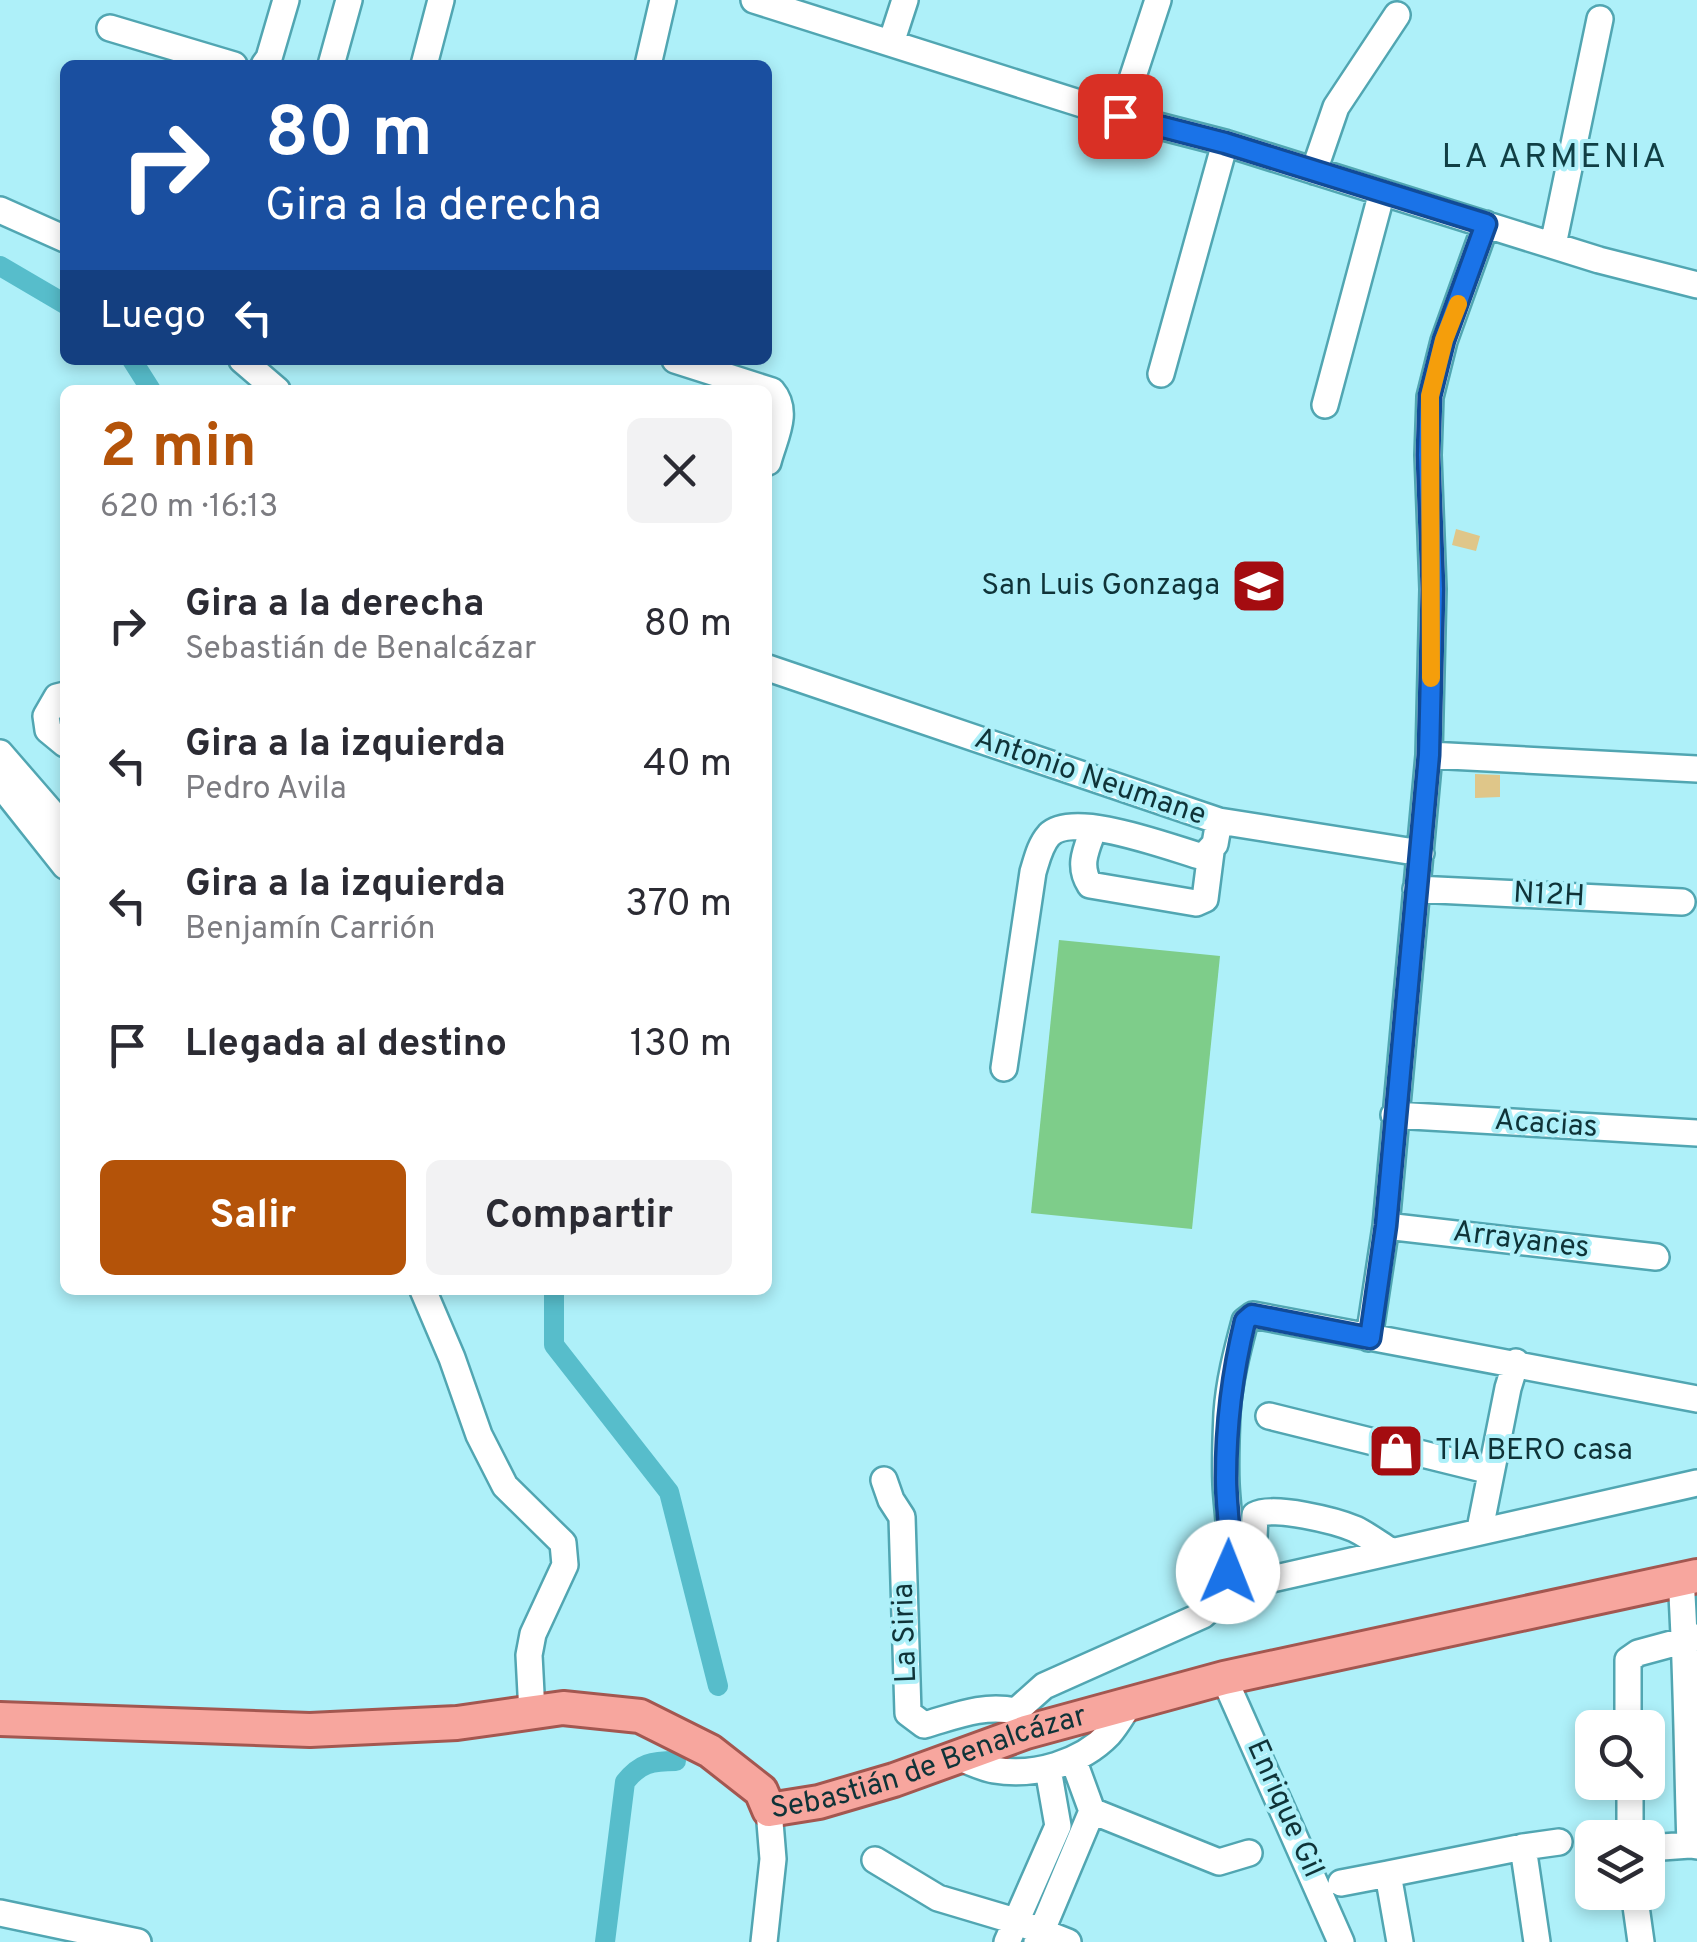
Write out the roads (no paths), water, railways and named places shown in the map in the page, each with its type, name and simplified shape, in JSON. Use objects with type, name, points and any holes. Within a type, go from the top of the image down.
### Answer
[{"type":"main road","name":"Sebastián de Benalcázar","points":[[0,1719],[310,1730],[457,1723],[564,1708],[640,1716],[710,1751],[761,1791],[769,1810],[819,1802],[957,1757],[1021,1721],[1131,1702],[1224,1678],[1689,1577]]},
{"type":"street","points":[[268,60],[286,0]]},
{"type":"street","points":[[332,60],[350,0]]},
{"type":"street","points":[[425,60],[441,0]]},
{"type":"street","points":[[649,60],[662,0]]},
{"type":"street","points":[[754,0],[1120,116],[1225,143],[1697,285]]},
{"type":"street","points":[[891,43],[905,0]]},
{"type":"street","points":[[1120,116],[1158,0]]},
{"type":"street","points":[[1314,171],[1336,106],[1397,15]]},
{"type":"street","points":[[1554,245],[1600,18]]},
{"type":"street","points":[[110,28],[217,60]]},
{"type":"street","points":[[1161,374],[1225,143]]},
{"type":"street","points":[[1325,405],[1382,192]]},
{"type":"street","points":[[0,210],[60,237]]},
{"type":"street","points":[[1370,1338],[1386,1226],[1429,755],[1433,589],[1430,396],[1444,340],[1486,224]]},
{"type":"street","points":[[248,365],[271,385]]},
{"type":"street","points":[[691,365],[756,385]]},
{"type":"street","points":[[772,390],[782,414],[772,448]]},
{"type":"street","name":"Antonio Neumane","points":[[772,669],[1219,822],[1421,853]]},
{"type":"street","points":[[60,696],[46,716],[48,730],[60,740]]},
{"type":"street","points":[[0,753],[60,822]]},
{"type":"street","points":[[1429,755],[1697,769]]},
{"type":"street","points":[[0,784],[60,860]]},
{"type":"street","points":[[1094,828],[1082,863],[1082,872],[1090,885],[1196,903],[1205,898],[1219,822]]},
{"type":"street","points":[[1004,1068],[1034,872],[1040,850],[1051,833],[1072,825],[1203,857],[1211,852]]},
{"type":"street","name":"N12H","points":[[1416,889],[1682,902]]},
{"type":"street","name":"Acacias","points":[[1394,1114],[1697,1132]]},
{"type":"street","name":"Arrayanes","points":[[1386,1226],[1656,1257]]},
{"type":"street","points":[[425,1295],[478,1435],[505,1486],[563,1543],[566,1554],[565,1565],[533,1634],[529,1655],[532,1713]]},
{"type":"street","points":[[1021,1721],[1044,1686],[1202,1616],[1214,1606],[1228,1572],[1232,1546],[1226,1482],[1227,1410],[1245,1321],[1252,1315],[1697,1399]]},
{"type":"street","points":[[1480,1529],[1516,1362]]},
{"type":"street","points":[[1269,1416],[1490,1471]]},
{"type":"street","name":"La Siria","points":[[884,1480],[890,1500],[902,1517],[908,1713],[924,1725],[985,1709],[1021,1721]]},
{"type":"street","points":[[1389,1550],[1341,1524],[1290,1514],[1255,1514],[1253,1560],[1256,1576],[1262,1579],[1697,1483]]},
{"type":"street","points":[[1665,1847],[1694,1846],[1689,1577]]},
{"type":"street","points":[[1628,1710],[1628,1660],[1638,1653],[1691,1638]]},
{"type":"street","name":"Enrique Gil","points":[[1224,1678],[1341,1942]]},
{"type":"street","points":[[957,1757],[992,1770],[1048,1769],[1072,1759],[1110,1733],[1131,1702]]},
{"type":"street","points":[[1039,1937],[1092,1811],[1072,1759]]},
{"type":"street","points":[[1011,1931],[1058,1826],[1048,1769]]},
{"type":"street","points":[[764,1942],[773,1859],[769,1810]]},
{"type":"street","points":[[1092,1811],[1219,1862],[1249,1853]]},
{"type":"street","points":[[1341,1883],[1559,1842]]},
{"type":"street","points":[[1523,1847],[1538,1942]]},
{"type":"street","points":[[875,1860],[938,1898],[1011,1931],[1068,1942]]},
{"type":"street","points":[[1388,1874],[1400,1942]]},
{"type":"street","points":[[1637,1910],[1641,1942]]},
{"type":"street","points":[[0,1913],[138,1942]]},
{"type":"waterway","points":[[0,266],[60,301]]},
{"type":"waterway","points":[[135,365],[148,385]]},
{"type":"waterway","points":[[554,1295],[554,1345],[669,1492],[718,1686]]},
{"type":"waterway","points":[[605,1942],[625,1782],[647,1764],[676,1761]]},
{"type":"place","name":"San Luis Gonzaga","points":[[1259,586]]},
{"type":"place","name":"TIA BERO casa","points":[[1396,1451]]},
{"type":"district","name":"LA ARMENIA","points":[[1555,158]]}]
